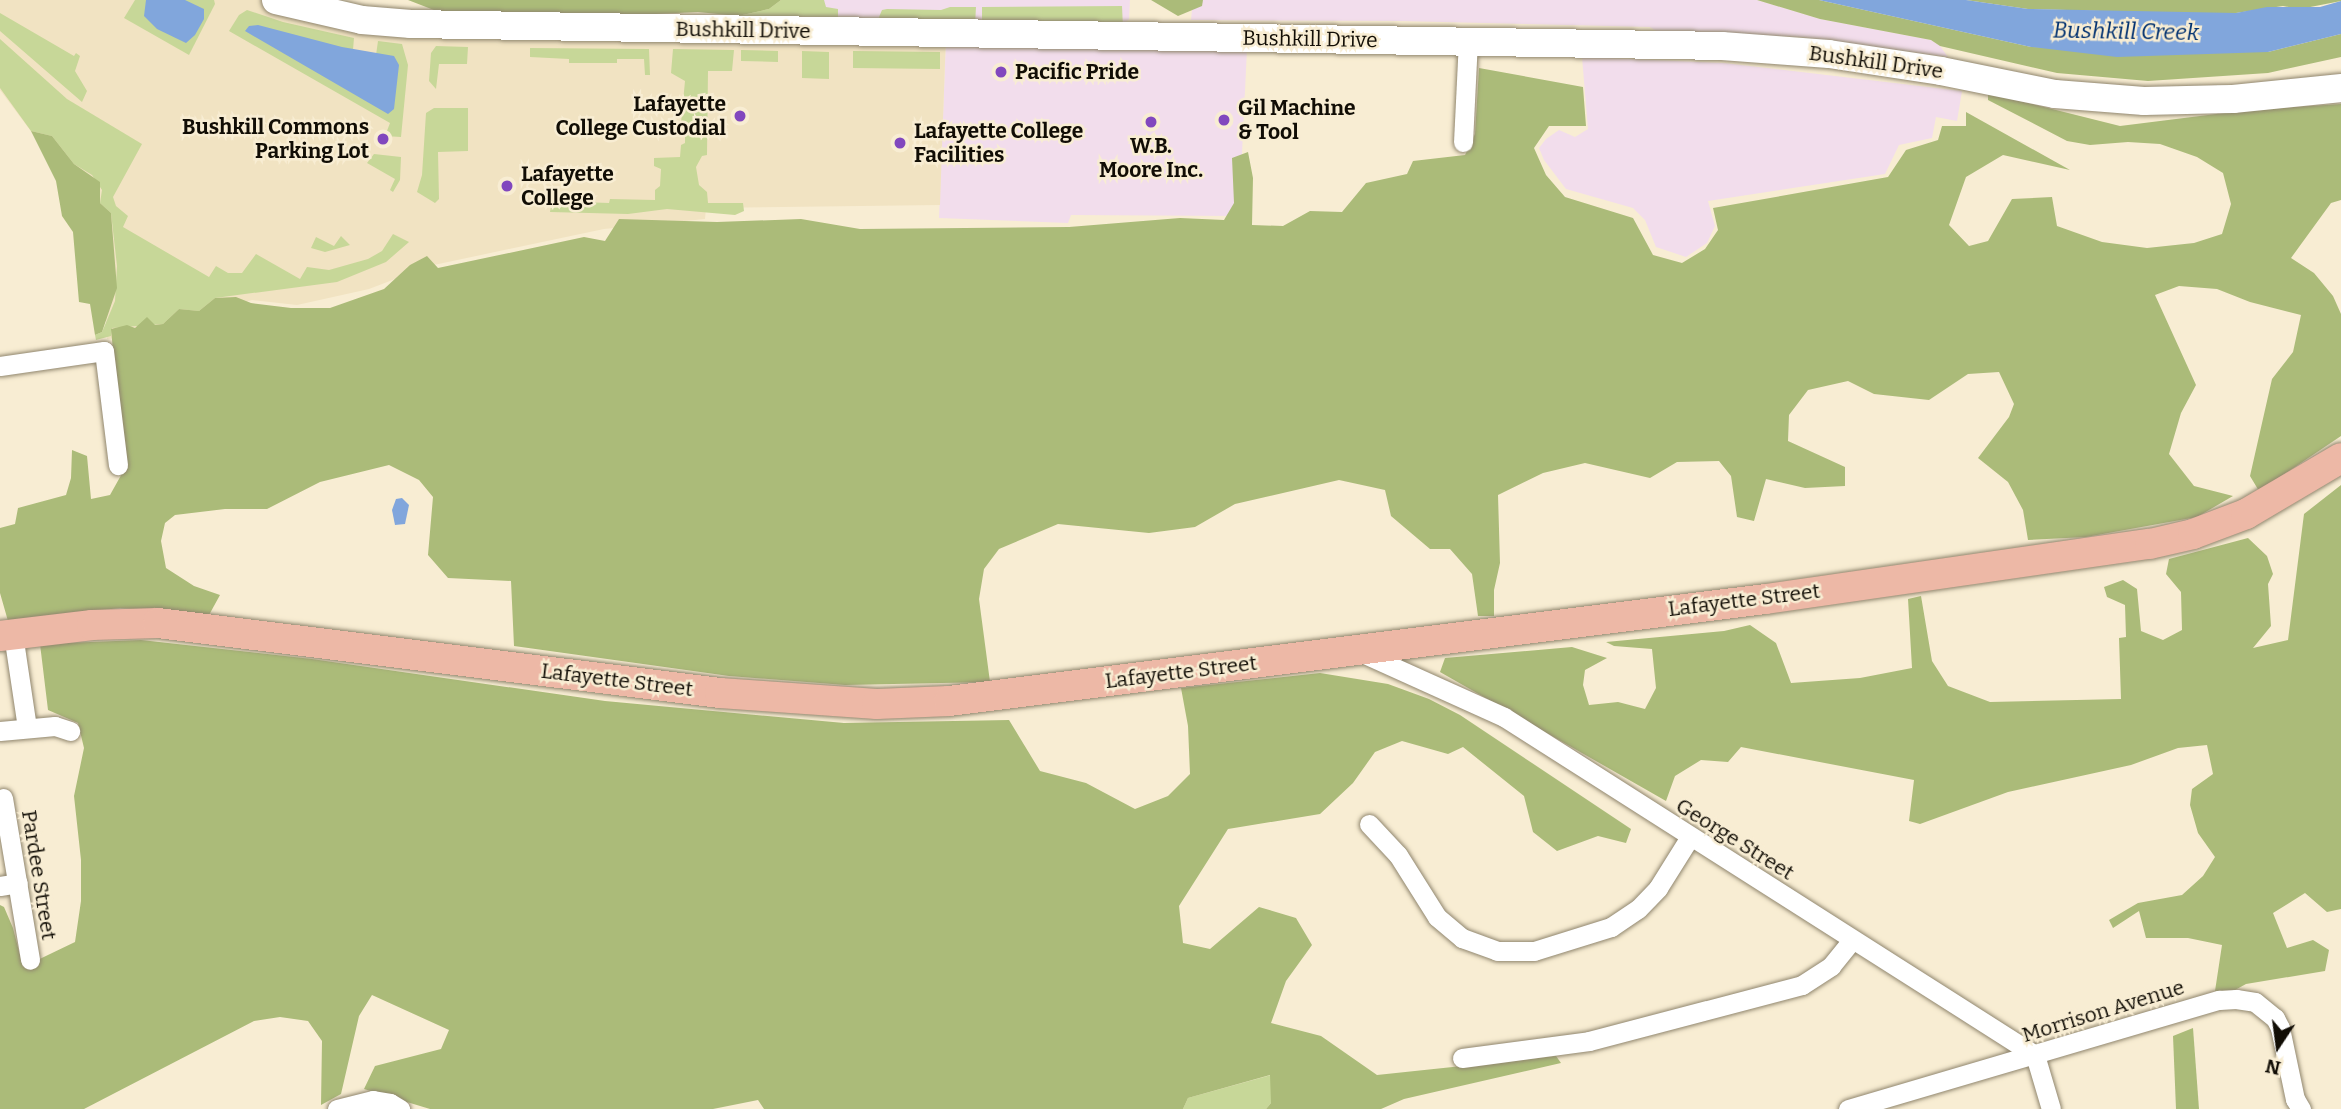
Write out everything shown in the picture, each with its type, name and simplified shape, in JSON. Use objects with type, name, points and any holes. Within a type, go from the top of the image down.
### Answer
[{"type":"main road","name":"Lafayette Street","points":[[7,635],[92,625],[158,623],[719,693],[877,704],[949,701],[1766,599],[2163,542],[2246,514],[2341,458]]},
{"type":"street","name":"Bushkill Drive","points":[[276,0],[357,19],[411,24],[1468,41],[1785,49],[1886,62],[2055,94],[2101,99],[2188,101],[2341,88]]},
{"type":"street","points":[[1463,142],[1468,41]]},
{"type":"street","points":[[0,366],[104,351],[118,465]]},
{"type":"street","points":[[7,635],[27,728]]},
{"type":"street","name":"George Street","points":[[1354,650],[1504,717],[2035,1055]]},
{"type":"street","points":[[0,731],[55,726],[70,731]]},
{"type":"street","name":"Pardee Street","points":[[4,798],[9,884],[30,960]]},
{"type":"street","points":[[1370,824],[1398,855],[1437,917],[1462,938],[1497,951],[1534,951],[1611,927],[1638,909],[1658,888],[1690,837]]},
{"type":"street","points":[[1462,1058],[1588,1041],[1802,985],[1831,966],[1852,940]]},
{"type":"street","name":"Morrison Avenue","points":[[1848,1109],[2219,1000],[2255,1002],[2275,1018],[2280,1028],[2287,1071],[2301,1109]]},
{"type":"street","points":[[2035,1055],[2051,1109]]},
{"type":"street","points":[[337,1109],[373,1100],[390,1103],[400,1109]]},
{"type":"shaded area","name":"Lafayette College","points":[[0,0],[278,0],[357,19],[946,33],[940,205],[706,208],[705,219],[604,229],[429,266],[369,289],[297,305],[252,300],[177,322],[151,334],[107,339],[101,219],[0,90]]},
{"type":"shaded area","points":[[821,0],[1130,0],[1129,19],[1123,25],[825,17]]},
{"type":"shaded area","points":[[1193,0],[1757,0],[1820,19],[1931,40],[1940,46],[1948,57],[1802,37],[1658,32],[1650,27],[1400,21],[1191,20]]},
{"type":"shaded area","points":[[946,40],[1247,49],[1239,216],[1071,215],[1068,223],[939,218]]},
{"type":"shaded area","points":[[1582,57],[1724,63],[1962,91],[1957,121],[1936,117],[1932,138],[1899,145],[1885,174],[1708,201],[1715,226],[1707,243],[1686,257],[1656,247],[1645,220],[1633,208],[1566,189],[1544,160],[1539,148],[1546,139],[1559,130],[1575,137],[1588,129]]},
{"type":"green space","points":[[135,0],[214,0],[215,4],[189,55],[124,18]]},
{"type":"green space","points":[[408,0],[781,0],[769,9],[738,16],[698,12],[613,16],[439,12]]},
{"type":"green space","points":[[781,0],[824,0],[826,7],[838,9],[838,17],[738,16],[769,9]]},
{"type":"green space","points":[[1151,0],[1203,0],[1202,6],[1178,16]]},
{"type":"green space","points":[[1757,0],[1819,0],[2031,47],[2268,52],[2341,34],[2341,57],[2268,73],[2148,81],[2057,73],[1940,46],[1931,40],[1820,19]]},
{"type":"green space","points":[[1966,0],[2341,1],[2300,9],[2283,6],[2236,13],[2171,13],[2028,9]]},
{"type":"green space","points":[[1122,6],[1123,28],[982,25],[982,7]]},
{"type":"green space","points":[[950,7],[976,7],[975,25],[880,21],[879,17],[882,10],[887,9],[941,10]]},
{"type":"green space","points":[[247,10],[283,22],[354,38],[353,50],[376,55],[378,41],[402,44],[408,65],[401,137],[385,136],[390,123],[229,31],[239,15]]},
{"type":"green space","points":[[0,13],[74,56],[76,53],[80,56],[75,71],[87,91],[82,102],[0,31]]},
{"type":"green space","points":[[0,39],[67,99],[142,144],[113,197],[116,206],[128,216],[123,227],[209,277],[216,266],[228,273],[242,273],[256,254],[300,279],[307,267],[329,270],[368,259],[382,251],[393,234],[409,242],[386,262],[337,282],[215,298],[199,311],[179,309],[163,324],[112,328],[111,336],[96,340],[95,335],[102,332],[115,301],[117,266],[111,213],[100,203],[102,190],[92,175],[74,164],[52,136],[31,131],[0,88]]},
{"type":"green space","points":[[436,46],[468,47],[467,64],[439,64],[436,89],[429,81],[431,53]]},
{"type":"green space","points":[[530,48],[649,49],[650,75],[645,75],[644,59],[617,59],[617,63],[569,63],[569,59],[530,57]]},
{"type":"green space","points":[[673,49],[734,50],[732,71],[708,71],[707,155],[702,156],[696,167],[699,185],[707,192],[708,203],[743,203],[744,211],[735,215],[667,209],[628,214],[550,212],[552,201],[609,203],[610,199],[655,200],[655,190],[660,186],[661,169],[654,166],[654,158],[680,157],[681,145],[685,143],[685,125],[681,123],[685,81],[671,73]]},
{"type":"green space","points":[[741,50],[778,51],[778,62],[741,61]]},
{"type":"green space","points":[[802,51],[829,52],[829,79],[802,78]]},
{"type":"green space","points":[[853,51],[940,52],[940,69],[853,68]]},
{"type":"green space","points":[[1479,68],[1583,87],[1586,126],[1549,126],[1534,148],[1546,175],[1565,197],[1633,218],[1653,255],[1682,263],[1705,249],[1718,230],[1713,208],[1888,177],[1906,150],[1938,140],[1942,126],[1966,126],[1966,112],[2070,170],[2003,155],[1966,177],[1949,225],[1969,246],[1988,241],[2012,199],[2052,197],[2057,226],[2102,242],[2147,248],[2194,243],[2222,234],[2231,204],[2223,173],[2197,157],[2160,144],[2128,142],[2090,145],[2067,141],[1988,100],[1988,93],[2120,126],[2248,110],[2341,104],[2341,200],[2331,203],[2291,258],[2314,273],[2333,296],[2341,314],[2341,436],[2259,491],[2250,476],[2272,379],[2293,352],[2301,315],[2250,302],[2217,289],[2179,286],[2155,295],[2196,385],[2181,413],[2169,454],[2194,486],[2233,496],[2197,517],[2086,537],[2028,540],[2023,510],[2008,482],[1978,458],[2009,417],[2014,404],[1999,372],[1968,374],[1929,400],[1874,394],[1848,381],[1808,390],[1789,415],[1788,441],[1845,467],[1845,486],[1805,488],[1766,479],[1754,521],[1737,517],[1731,476],[1719,461],[1677,462],[1650,478],[1585,463],[1543,473],[1498,495],[1500,563],[1494,590],[1494,616],[1478,616],[1472,574],[1450,549],[1430,549],[1391,516],[1385,490],[1339,480],[1235,504],[1195,527],[1149,533],[1058,524],[999,549],[984,569],[979,599],[990,682],[845,685],[729,676],[514,646],[511,581],[448,578],[428,555],[433,497],[419,480],[389,465],[320,482],[267,509],[225,509],[175,515],[165,523],[161,541],[166,568],[194,586],[220,595],[209,615],[120,608],[8,621],[0,593],[0,528],[15,524],[18,508],[66,495],[71,478],[72,450],[87,456],[91,499],[110,495],[124,470],[111,329],[127,325],[135,328],[147,317],[155,325],[163,324],[179,309],[199,311],[215,298],[236,297],[251,303],[291,308],[330,308],[384,289],[410,265],[427,256],[438,268],[584,237],[605,241],[619,219],[717,222],[801,219],[860,229],[1069,227],[1180,218],[1224,220],[1234,203],[1232,158],[1248,152],[1253,178],[1252,225],[1283,226],[1310,211],[1342,212],[1366,183],[1407,174],[1413,161],[1465,155],[1475,134]]},
{"type":"green space","points":[[434,108],[468,108],[468,151],[438,152],[439,199],[435,203],[417,192],[422,175],[426,113]]},
{"type":"green space","points":[[31,131],[52,136],[74,164],[100,182],[100,203],[111,213],[117,288],[102,332],[95,335],[90,304],[79,302],[73,232],[62,216],[56,181]]},
{"type":"green space","points":[[374,154],[401,157],[400,180],[393,192],[390,190],[395,179],[367,163]]},
{"type":"green space","points":[[341,236],[350,245],[325,252],[311,248],[316,237],[334,246]]},
{"type":"green space","points":[[2341,485],[2341,909],[2327,912],[2305,893],[2273,913],[2287,948],[2313,940],[2329,950],[2325,971],[2246,984],[2235,990],[2215,991],[2222,945],[2188,938],[2146,938],[2139,911],[2113,928],[2109,920],[2138,903],[2182,895],[2203,876],[2215,857],[2198,833],[2190,805],[2192,789],[2213,774],[2207,745],[2178,748],[2131,765],[2008,792],[1920,824],[1909,821],[1914,780],[1741,747],[1728,762],[1701,760],[1675,776],[1666,801],[1440,672],[1445,658],[1572,647],[1607,658],[1585,670],[1583,685],[1589,705],[1618,702],[1645,709],[1656,688],[1652,649],[1614,646],[1606,642],[1724,631],[1750,625],[1776,643],[1791,683],[1860,678],[1912,668],[1908,599],[1921,596],[1932,661],[1948,686],[1990,702],[2121,699],[2119,638],[2126,637],[2125,605],[2107,597],[2104,587],[2123,580],[2137,589],[2141,631],[2163,640],[2182,630],[2181,592],[2166,574],[2169,559],[2248,538],[2267,556],[2273,574],[2268,584],[2271,626],[2253,648],[2288,640],[2304,514]]},
{"type":"green space","points":[[141,640],[312,659],[605,701],[844,723],[1009,720],[1040,771],[1086,783],[1135,809],[1168,796],[1190,774],[1188,726],[1181,688],[1320,673],[1388,684],[1429,699],[1460,715],[1631,829],[1626,843],[1598,836],[1557,851],[1533,832],[1524,796],[1463,747],[1448,754],[1402,741],[1375,752],[1353,783],[1320,814],[1228,829],[1179,906],[1183,943],[1210,949],[1259,907],[1296,918],[1312,945],[1286,981],[1271,1023],[1321,1036],[1377,1075],[1556,1056],[1561,1063],[1404,1099],[1381,1109],[1266,1109],[1271,1103],[1270,1075],[1188,1098],[1183,1109],[764,1109],[758,1100],[713,1109],[430,1109],[364,1089],[375,1066],[441,1049],[449,1030],[372,995],[359,1016],[341,1094],[321,1105],[322,1041],[308,1021],[280,1017],[254,1021],[84,1109],[0,1109],[0,905],[4,907],[13,928],[23,967],[75,942],[81,901],[81,860],[74,796],[84,748],[78,723],[48,710],[40,644]]},
{"type":"green space","points":[[2193,1028],[2199,1109],[2176,1109],[2173,1036]]},
{"type":"green space","points":[[1271,1075],[1271,1103],[1266,1109],[1183,1109],[1188,1098]]},
{"type":"water","points":[[146,0],[185,0],[204,9],[204,19],[195,35],[186,43],[157,29],[144,16]]},
{"type":"water","name":"Bushkill Creek","points":[[1819,0],[1966,0],[2028,9],[2236,13],[2267,7],[2320,7],[2341,1],[2341,34],[2268,52],[2117,57],[2031,47]]},
{"type":"water","points":[[258,25],[342,47],[394,56],[399,65],[394,109],[388,114],[245,31],[249,26]]},
{"type":"water","points":[[402,498],[409,505],[405,524],[395,525],[392,510],[396,499]]},
{"type":"place","name":"Pacific Pride","points":[[1001,72]]},
{"type":"place","name":"Lafayette College Custodial","points":[[740,116]]},
{"type":"place","name":"Gil Machine & Tool","points":[[1224,120]]},
{"type":"place","name":"W.B. Moore Inc.","points":[[1151,122]]},
{"type":"place","name":"Bushkill Commons Parking Lot","points":[[383,139]]},
{"type":"place","name":"Lafayette College Facilities","points":[[900,143]]},
{"type":"place","name":"Lafayette College","points":[[507,186]]}]
